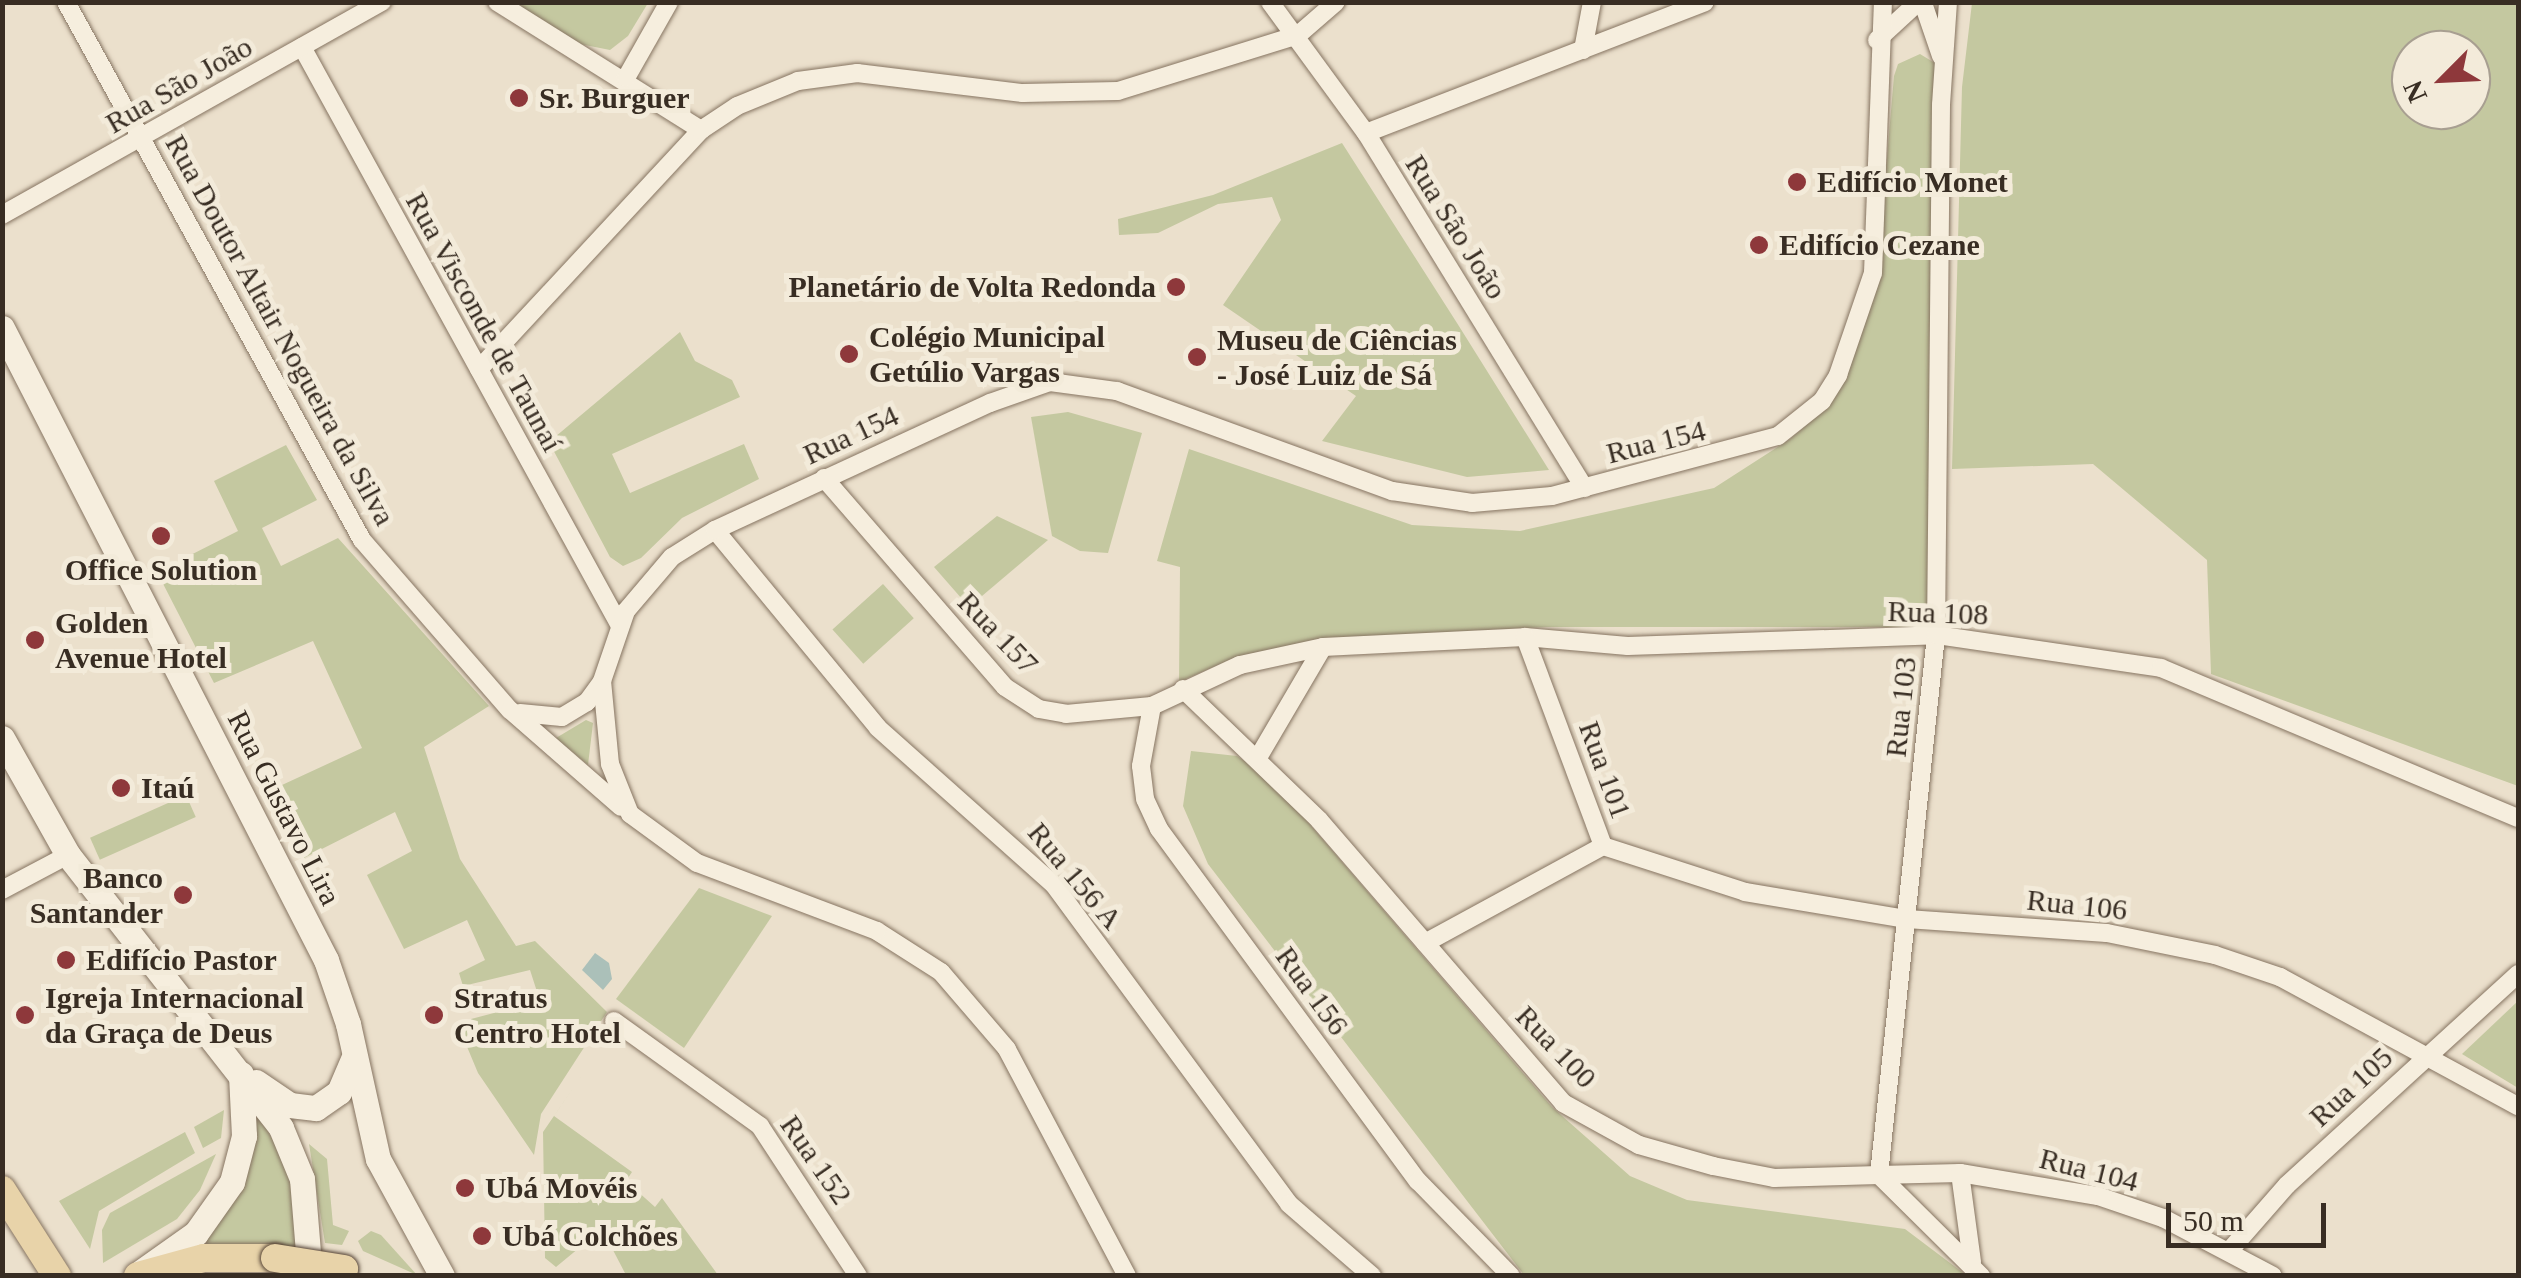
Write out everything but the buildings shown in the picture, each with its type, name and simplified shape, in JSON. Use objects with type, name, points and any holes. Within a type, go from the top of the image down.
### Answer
[{"type":"main road","name":"Rua Gustavo Lira","points":[[2,328],[326,960],[378,1160],[418,1240],[442,1276]]},
{"type":"main road","points":[[4,746],[68,855],[240,1069],[298,1166],[310,1276]]},
{"type":"main road","points":[[240,1069],[283,1101],[309,1109],[340,1092],[354,1056]]},
{"type":"main road","points":[[137,1276],[196,1233],[232,1182],[244,1136],[240,1069]]},
{"type":"main road","points":[[2,1190],[55,1273]]},
{"type":"main road","points":[[137,1276],[204,1258],[275,1258],[355,1272]]},
{"type":"street","name":"Rua Doutor Altair Nogueira da Silva","points":[[66,2],[144,138],[350,522],[391,578],[510,710],[630,814]]},
{"type":"street","name":"Rua São João","points":[[2,215],[382,2]]},
{"type":"street","points":[[497,2],[626,78],[701,130]]},
{"type":"street","points":[[626,78],[669,2]]},
{"type":"street","name":"Rua São João","points":[[1270,2],[1298,35],[1366,133],[1584,488]]},
{"type":"street","points":[[479,369],[701,130],[737,106],[798,81],[857,73],[1023,93],[1118,92],[1214,56],[1298,35],[1336,2]]},
{"type":"street","points":[[1582,50],[1592,2]]},
{"type":"street","points":[[1366,133],[1705,2]]},
{"type":"street","name":"Rua 154","points":[[630,814],[610,764],[602,681],[619,624],[654,573],[714,530],[1008,396],[1069,381],[1117,391],[1404,494],[1494,502],[1584,488],[1778,436],[1822,400],[1852,347],[1874,273],[1882,108],[1877,40],[1883,2]]},
{"type":"street","name":"Rua 103","points":[[1878,1175],[1936,636],[1943,62],[1948,2]]},
{"type":"street","points":[[1877,40],[1922,4]]},
{"type":"street","name":"Rua 103","points":[[1922,4],[1943,62]]},
{"type":"street","name":"Rua Visconde de Taunaí","points":[[302,47],[619,624]]},
{"type":"street","name":"Rua 157","points":[[824,478],[1004,687],[1039,709],[1066,714],[1152,706],[1183,688]]},
{"type":"street","name":"Rua 156 A","points":[[714,530],[878,728],[1054,886],[1289,1204],[1372,1276]]},
{"type":"street","name":"Rua 108","points":[[1183,688],[1240,665],[1322,647],[1524,637],[1628,646],[1936,636],[2161,668],[2518,818]]},
{"type":"street","name":"Rua 101","points":[[1425,943],[1603,846],[1524,637]]},
{"type":"street","points":[[1259,756],[1322,647]]},
{"type":"street","points":[[510,710],[536,718],[562,717],[586,702],[602,681]]},
{"type":"street","name":"Rua 100","points":[[1183,688],[1259,756],[1563,1103],[1639,1144],[1774,1178],[1878,1175]]},
{"type":"street","name":"Rua 156","points":[[1152,706],[1140,766],[1145,799],[1159,829],[1418,1181],[1488,1260],[1511,1276]]},
{"type":"street","points":[[630,814],[697,864],[877,931],[941,972],[1007,1049],[1127,1276]]},
{"type":"street","name":"Rua 106","points":[[1603,846],[1745,892],[1906,919],[2107,933],[2215,955],[2280,977],[2518,1106]]},
{"type":"street","points":[[2,890],[68,855]]},
{"type":"street","name":"Rua 105","points":[[2231,1249],[2287,1185],[2518,974]]},
{"type":"street","name":"Rua 152","points":[[614,1022],[760,1126],[858,1276]]},
{"type":"street","points":[[1960,1174],[1976,1269]]},
{"type":"street","name":"Rua 104","points":[[1878,1175],[1960,1174],[2098,1196],[2231,1249],[2273,1276]]},
{"type":"street","points":[[1878,1175],[1976,1269]]},
{"type":"green space","points":[[513,3],[648,3],[628,36],[610,50],[580,44]]},
{"type":"green space","points":[[1972,3],[2518,3],[2518,786],[2211,674],[2207,560],[2093,464],[1952,469],[1962,87]]},
{"type":"green space","points":[[1920,54],[1938,65],[1929,627],[1547,627],[1335,638],[1236,657],[1179,682],[1180,567],[1157,561],[1189,449],[1412,525],[1520,531],[1714,488],[1790,439],[1811,421],[1877,274],[1894,76],[1898,64]]},
{"type":"green space","points":[[1342,143],[1549,470],[1467,477],[1322,441],[1356,396],[1223,305],[1281,220],[1272,197],[1218,204],[1158,233],[1119,235],[1118,219],[1213,195]]},
{"type":"green space","points":[[680,332],[695,361],[732,380],[740,397],[612,454],[630,493],[744,444],[759,479],[682,518],[641,558],[623,566],[610,557],[549,442]]},
{"type":"green space","points":[[1068,412],[1142,433],[1108,553],[1080,551],[1052,536],[1031,417]]},
{"type":"green space","points":[[286,445],[317,500],[262,528],[281,566],[338,538],[489,706],[424,747],[460,859],[516,946],[535,941],[607,1012],[541,1114],[534,1155],[478,1073],[460,1030],[473,1026],[471,1019],[540,1001],[530,970],[463,986],[459,973],[485,960],[467,920],[404,949],[367,875],[412,851],[395,812],[304,858],[269,791],[362,748],[313,641],[214,683],[157,572],[238,531],[214,481]]},
{"type":"green space","points":[[997,516],[1048,540],[969,607],[934,567]]},
{"type":"green space","points":[[883,584],[914,618],[863,664],[832,630]]},
{"type":"green space","points":[[586,720],[593,723],[588,765],[556,738]]},
{"type":"green space","points":[[1191,751],[1237,756],[1271,779],[1552,1107],[1630,1176],[1687,1200],[1905,1229],[1966,1275],[1524,1275],[1208,864],[1183,806]]},
{"type":"green space","points":[[186,795],[196,817],[100,860],[90,838]]},
{"type":"green space","points":[[699,888],[772,916],[684,1048],[616,999]]},
{"type":"green space","points":[[2518,1001],[2518,1088],[2462,1054]]},
{"type":"green space","points":[[608,1037],[554,1116],[632,1172],[626,1181],[655,1207],[662,1198],[718,1275],[626,1275],[602,1229],[556,1267],[545,1258],[543,1132]]},
{"type":"green space","points":[[224,1110],[221,1138],[203,1148],[194,1127]]},
{"type":"green space","points":[[256,1110],[289,1169],[300,1255],[192,1252],[241,1186]]},
{"type":"green space","points":[[185,1132],[195,1153],[99,1211],[90,1249],[59,1201]]},
{"type":"green space","points":[[309,1144],[327,1159],[333,1225],[349,1231],[342,1245],[325,1243]]},
{"type":"green space","points":[[216,1154],[200,1190],[177,1219],[103,1263],[102,1230],[110,1213]]},
{"type":"green space","points":[[371,1231],[381,1235],[417,1275],[363,1251],[358,1241]]},
{"type":"water","points":[[595,953],[609,963],[612,979],[603,990],[582,970]]},
{"type":"place","name":"Sr. Burguer","points":[[519,98]]},
{"type":"place","name":"Edifício Monet","points":[[1797,182]]},
{"type":"place","name":"Edifício Cezane","points":[[1759,245]]},
{"type":"place","name":"Planetário de Volta Redonda","points":[[1176,287]]},
{"type":"place","name":"Colégio Municipal Getúlio Vargas","points":[[849,354]]},
{"type":"place","name":"Museu de Ciências - José Luiz de Sá","points":[[1197,357]]},
{"type":"place","name":"Office Solution","points":[[161,536]]},
{"type":"place","name":"Golden Avenue Hotel","points":[[35,640]]},
{"type":"place","name":"Itaú","points":[[121,788]]},
{"type":"place","name":"Banco Santander","points":[[183,895]]},
{"type":"place","name":"Edifício Pastor","points":[[66,960]]},
{"type":"place","name":"Igreja Internacional da Graça de Deus","points":[[25,1015]]},
{"type":"place","name":"Stratus Centro Hotel","points":[[434,1015]]},
{"type":"place","name":"Ubá Movéis","points":[[465,1188]]},
{"type":"place","name":"Ubá Colchões","points":[[482,1236]]}]
